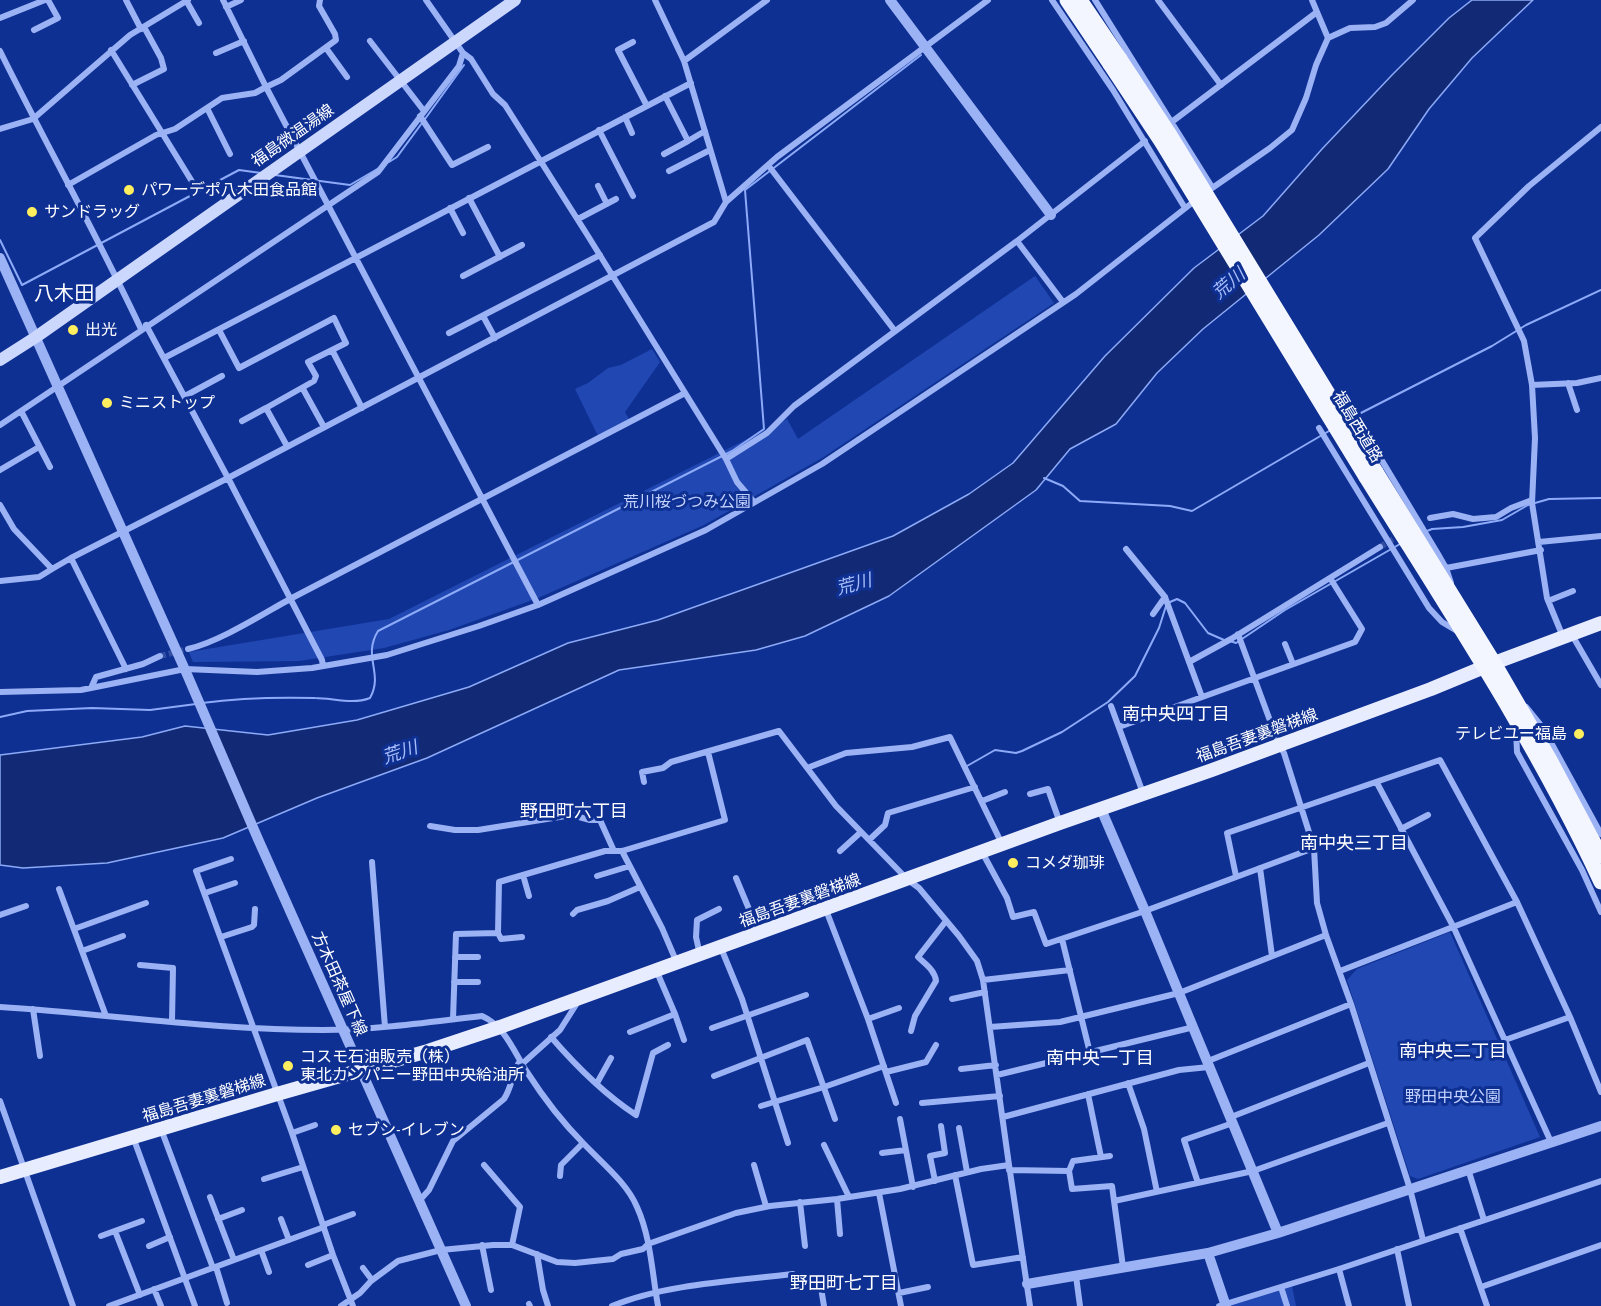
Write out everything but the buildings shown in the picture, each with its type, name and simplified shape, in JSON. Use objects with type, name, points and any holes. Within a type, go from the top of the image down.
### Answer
[{"type":"highway","name":"福島西道路","points":[[1067,0],[1168,132],[1463,633],[1517,704],[1601,856]]},
{"type":"highway","name":"福島西道路","points":[[1080,0],[1115,62]]},
{"type":"highway","name":"福島西道路","points":[[1371,474],[1453,596],[1489,665],[1516,724],[1544,772],[1601,882]]},
{"type":"main road","name":"福島微温湯線","points":[[0,360],[400,81],[460,48],[515,0]]},
{"type":"main road","name":"福島吾妻裏磐梯線","points":[[0,1177],[428,1051],[500,1027],[1280,745],[1601,623]]},
{"type":"street","points":[[0,18],[46,0],[58,18],[34,30]]},
{"type":"street","points":[[126,0],[161,58],[164,69],[132,85]]},
{"type":"street","points":[[223,0],[266,87],[538,605]]},
{"type":"street","points":[[226,7],[242,0]]},
{"type":"street","points":[[68,185],[162,134],[176,129],[222,99],[244,93],[255,93],[281,80],[326,48],[336,37],[318,6],[320,0]]},
{"type":"street","points":[[426,0],[460,48],[471,59],[493,94],[505,105],[541,160],[726,459],[737,482],[754,502]]},
{"type":"street","points":[[655,0],[684,61],[726,202]]},
{"type":"street","points":[[684,61],[767,0]]},
{"type":"street","points":[[890,0],[1051,215]]},
{"type":"street","points":[[0,580],[39,578],[52,568],[324,428],[714,222],[726,202],[768,165],[988,0]]},
{"type":"street","points":[[1052,0],[1145,141],[1185,208]]},
{"type":"street","points":[[1095,0],[1173,121],[1212,187]]},
{"type":"street","points":[[1158,0],[1221,85]]},
{"type":"street","points":[[1312,0],[1328,38]]},
{"type":"street","points":[[0,692],[91,688],[186,671],[257,672],[323,666],[387,655],[538,605],[706,530],[822,464],[1063,302],[1212,187],[1270,148],[1292,130],[1303,108],[1316,65],[1328,38],[1350,28],[1376,27],[1386,23],[1413,0]]},
{"type":"street","points":[[0,129],[33,119],[111,51],[143,28],[188,1],[198,23]]},
{"type":"street","points":[[1173,121],[1317,12]]},
{"type":"street","points":[[216,53],[244,41]]},
{"type":"street","points":[[370,41],[422,113],[452,165],[488,147]]},
{"type":"street","points":[[633,42],[618,50],[647,106]]},
{"type":"street","points":[[326,48],[347,77]]},
{"type":"street","points":[[0,425],[328,203],[378,172],[459,66],[460,48]]},
{"type":"street","points":[[0,51],[33,119],[118,279],[164,358],[228,478],[322,660],[323,666]]},
{"type":"street","points":[[111,51],[196,188]]},
{"type":"street","points":[[164,358],[691,82]]},
{"type":"street","points":[[665,96],[688,141]]},
{"type":"street","points":[[207,108],[230,154]]},
{"type":"street","points":[[625,117],[632,133]]},
{"type":"street","points":[[1601,127],[1529,186],[1474,238],[1522,335],[1532,385],[1534,438],[1532,503],[1548,601],[1567,636],[1601,685]]},
{"type":"street","points":[[600,130],[633,196]]},
{"type":"street","points":[[664,154],[705,131]]},
{"type":"street","points":[[726,459],[767,433],[794,406],[1017,241],[1145,141]]},
{"type":"street","points":[[669,171],[710,150]]},
{"type":"street","points":[[768,165],[895,331]]},
{"type":"street","points":[[598,186],[607,204]]},
{"type":"street","points":[[469,198],[500,257]]},
{"type":"street","points":[[578,219],[616,199]]},
{"type":"street","points":[[450,208],[463,233]]},
{"type":"street","points":[[1017,241],[1063,302]]},
{"type":"street","points":[[463,276],[522,246]]},
{"type":"street","points":[[449,333],[600,255]]},
{"type":"street","name":"方木田茶屋下線","points":[[0,258],[59,385],[466,1306]]},
{"type":"street","points":[[483,316],[495,338]]},
{"type":"street","points":[[219,330],[239,368],[334,318],[346,343],[309,362],[316,376],[314,381],[242,421]]},
{"type":"street","points":[[332,350],[362,408]]},
{"type":"street","points":[[184,396],[222,376]]},
{"type":"street","points":[[1532,385],[1601,378]]},
{"type":"street","points":[[1568,383],[1577,410]]},
{"type":"street","points":[[303,389],[324,428]]},
{"type":"street","points":[[188,649],[200,646],[249,622],[290,598],[685,393]]},
{"type":"street","points":[[266,408],[287,446]]},
{"type":"street","points":[[1351,410],[1446,568],[1453,596]]},
{"type":"street","points":[[21,411],[50,467]]},
{"type":"street","points":[[1319,428],[1429,608],[1442,622],[1463,633]]},
{"type":"street","points":[[0,470],[39,447]]},
{"type":"street","points":[[1430,518],[1454,514],[1473,519],[1496,517],[1511,508],[1532,503]]},
{"type":"street","points":[[0,505],[14,529],[52,568]]},
{"type":"street","points":[[1539,542],[1600,536]]},
{"type":"street","points":[[1189,662],[1231,639],[1240,638],[1332,581],[1380,547]]},
{"type":"street","points":[[1126,549],[1165,597],[1203,697]]},
{"type":"street","points":[[1446,568],[1541,550]]},
{"type":"street","points":[[71,558],[126,669]]},
{"type":"street","points":[[1119,727],[1355,642],[1362,630],[1332,581]]},
{"type":"street","points":[[1548,601],[1573,591]]},
{"type":"street","points":[[1153,614],[1165,597]]},
{"type":"street","points":[[1240,638],[1284,753],[1314,848],[1317,903],[1410,1189],[1423,1240]]},
{"type":"street","points":[[1285,645],[1293,664]]},
{"type":"street","points":[[91,688],[96,677],[143,664],[160,656]]},
{"type":"street","points":[[1517,704],[1528,708],[1543,728],[1601,834]]},
{"type":"street","points":[[1111,706],[1143,794]]},
{"type":"street","points":[[1516,724],[1517,752],[1582,870],[1601,912]]},
{"type":"street","points":[[644,782],[642,772],[663,768],[671,762],[778,728],[836,807],[908,880],[919,888],[978,961],[985,992],[1030,1306]]},
{"type":"street","points":[[807,768],[846,753],[912,747],[950,737],[1002,844]]},
{"type":"street","points":[[522,937],[501,939],[498,933],[499,882],[605,851],[622,851],[725,820],[708,752]]},
{"type":"street","points":[[1236,876],[1227,833],[1440,760],[1517,902],[1570,1017],[1601,1092]]},
{"type":"street","points":[[1377,783],[1453,926],[1551,1142]]},
{"type":"street","points":[[869,840],[885,825],[888,813],[975,787]]},
{"type":"street","points":[[1030,794],[1048,789],[1060,823]]},
{"type":"street","points":[[982,801],[1005,792]]},
{"type":"street","points":[[1101,809],[1194,1027],[1278,1233]]},
{"type":"street","points":[[430,826],[455,830],[478,830],[572,815],[600,820],[614,851]]},
{"type":"street","points":[[1401,829],[1428,815]]},
{"type":"street","points":[[840,851],[861,832]]},
{"type":"street","points":[[982,852],[1007,898],[1013,917],[1034,912],[1046,944],[1145,911],[1314,848]]},
{"type":"street","points":[[622,851],[677,964]]},
{"type":"street","points":[[231,859],[196,871],[352,1303]]},
{"type":"street","points":[[372,862],[385,1027]]},
{"type":"street","points":[[597,876],[630,866]]},
{"type":"street","points":[[1260,868],[1272,956]]},
{"type":"street","points":[[522,875],[529,896]]},
{"type":"street","points":[[736,878],[760,934]]},
{"type":"street","points":[[205,893],[235,883]]},
{"type":"street","points":[[573,914],[577,910],[608,901],[640,886]]},
{"type":"street","points":[[60,889],[106,1016]]},
{"type":"street","points":[[1340,971],[1517,902]]},
{"type":"street","points":[[74,928],[146,903]]},
{"type":"street","points":[[0,915],[26,906]]},
{"type":"street","points":[[221,937],[252,927],[255,909]]},
{"type":"street","points":[[700,956],[696,937],[698,920],[719,909]]},
{"type":"street","points":[[825,909],[868,1019],[896,1102]]},
{"type":"street","points":[[912,1031],[915,1016],[936,981],[932,970],[918,957],[946,921]]},
{"type":"street","points":[[453,1019],[456,934],[498,933]]},
{"type":"street","points":[[990,1027],[1042,1024],[1081,1018],[1179,993],[1326,935]]},
{"type":"street","points":[[82,951],[123,936]]},
{"type":"street","points":[[1062,939],[1090,1053]]},
{"type":"street","points":[[721,948],[746,1015],[788,1143]]},
{"type":"street","points":[[455,957],[478,957]]},
{"type":"street","points":[[140,965],[173,968],[172,1021]]},
{"type":"street","points":[[983,980],[1070,970]]},
{"type":"street","points":[[657,972],[684,1040]]},
{"type":"street","points":[[454,982],[478,982]]},
{"type":"street","points":[[952,999],[985,992]]},
{"type":"street","points":[[712,1028],[806,995]]},
{"type":"street","points":[[419,1201],[429,1190],[453,1141],[504,1100],[509,1092],[516,1067],[560,1030],[581,997]]},
{"type":"street","points":[[1003,1117],[1209,1064],[1351,1004]]},
{"type":"street","points":[[0,1007],[253,1028],[344,1030],[482,1016],[500,1027],[554,1109],[626,1189],[637,1207],[648,1244],[658,1306]]},
{"type":"street","points":[[868,1019],[899,1008]]},
{"type":"street","points":[[33,1010],[40,1056]]},
{"type":"street","points":[[630,1032],[675,1014]]},
{"type":"street","points":[[1505,1040],[1570,1017]]},
{"type":"street","points":[[997,1075],[1194,1027]]},
{"type":"street","points":[[551,1037],[573,1062],[622,1106],[636,1115],[653,1053],[668,1045]]},
{"type":"street","points":[[714,1076],[807,1040],[835,1119]]},
{"type":"street","points":[[761,1106],[885,1069],[926,1062],[936,1045]]},
{"type":"street","points":[[597,1083],[610,1058]]},
{"type":"street","points":[[1198,1183],[1184,1140],[1369,1063]]},
{"type":"street","points":[[961,1069],[996,1065]]},
{"type":"street","points":[[1128,1083],[1144,1129],[1157,1192]]},
{"type":"street","points":[[1088,1094],[1101,1157]]},
{"type":"street","points":[[922,1103],[1000,1096]]},
{"type":"street","points":[[0,1101],[73,1306]]},
{"type":"street","points":[[900,1119],[913,1186]]},
{"type":"street","points":[[1114,1201],[1253,1171],[1388,1123]]},
{"type":"street","points":[[292,1133],[315,1125]]},
{"type":"street","points":[[934,1181],[930,1156],[945,1153],[941,1126]]},
{"type":"street","points":[[1027,1284],[1208,1253],[1278,1233],[1601,1126]]},
{"type":"street","points":[[959,1128],[968,1172]]},
{"type":"street","points":[[161,1129],[227,1303]]},
{"type":"street","points":[[133,1137],[195,1306]]},
{"type":"street","points":[[560,1176],[561,1165],[583,1143]]},
{"type":"street","points":[[824,1144],[849,1197]]},
{"type":"street","points":[[882,1153],[906,1150]]},
{"type":"street","points":[[1110,1156],[1073,1161],[1069,1171],[1072,1189],[1112,1186],[1123,1268]]},
{"type":"street","points":[[484,1165],[519,1207],[512,1245]]},
{"type":"street","points":[[754,1165],[766,1206]]},
{"type":"street","points":[[264,1179],[303,1167]]},
{"type":"street","points":[[341,1306],[352,1303],[372,1280],[398,1261],[441,1250],[483,1245],[512,1245],[557,1262],[575,1263],[613,1259],[621,1254],[643,1249],[648,1244],[736,1213],[766,1206],[879,1193],[968,1172],[1009,1168],[1069,1171]]},
{"type":"street","points":[[1468,1169],[1484,1220]]},
{"type":"street","points":[[955,1175],[973,1265],[1023,1257]]},
{"type":"street","points":[[1208,1253],[1223,1306],[1601,1181]]},
{"type":"street","points":[[879,1193],[901,1306]]},
{"type":"street","points":[[210,1197],[234,1260]]},
{"type":"street","points":[[837,1199],[840,1234]]},
{"type":"street","points":[[800,1202],[805,1246]]},
{"type":"street","points":[[218,1219],[242,1210]]},
{"type":"street","points":[[109,1306],[289,1240],[352,1214]]},
{"type":"street","points":[[281,1219],[289,1240]]},
{"type":"street","points":[[101,1236],[142,1221]]},
{"type":"street","points":[[1460,1228],[1487,1306]]},
{"type":"street","points":[[115,1231],[140,1295]]},
{"type":"street","points":[[149,1246],[170,1237]]},
{"type":"street","points":[[483,1245],[491,1290]]},
{"type":"street","points":[[1481,1287],[1601,1245]]},
{"type":"street","points":[[1397,1249],[1409,1306]]},
{"type":"street","points":[[261,1250],[269,1272]]},
{"type":"street","points":[[537,1254],[548,1306]]},
{"type":"street","points":[[308,1265],[333,1255]]},
{"type":"street","points":[[363,1268],[372,1280]]},
{"type":"street","points":[[1339,1269],[1349,1306]]},
{"type":"street","points":[[612,1306],[632,1298],[656,1293],[793,1274]]},
{"type":"street","points":[[1076,1276],[1080,1306]]},
{"type":"street","points":[[899,1293],[928,1287]]},
{"type":"street","points":[[1281,1287],[1287,1306]]},
{"type":"street","points":[[821,1288],[824,1306]]},
{"type":"street","points":[[154,1289],[161,1306]]},
{"type":"green space","name":"荒川桜づつみ公園","points":[[1035,276],[1054,303],[822,458],[704,525],[538,598],[449,630],[384,648],[299,661],[193,662],[189,652],[389,619],[787,419],[798,439]]},
{"type":"green space","points":[[652,349],[660,362],[625,412],[629,419],[598,436],[575,389],[588,383],[608,368],[621,365]]},
{"type":"green space","name":"野田中央公園","points":[[1450,932],[1540,1137],[1418,1179],[1410,1176],[1347,980],[1357,969]]},
{"type":"green space","points":[[1292,1286],[1296,1306],[1226,1306]]},
{"type":"water","name":"荒川","points":[[1472,0],[1533,0],[1472,58],[1429,109],[1388,169],[1319,235],[1203,329],[1157,373],[1116,424],[1070,449],[1036,490],[889,596],[805,636],[756,650],[619,670],[427,758],[317,798],[223,838],[107,863],[23,868],[0,865],[0,755],[142,737],[185,726],[268,735],[357,720],[469,687],[568,643],[658,620],[893,536],[969,494],[1013,463],[1105,356],[1194,268],[1263,216],[1392,75],[1449,18]]},
{"type":"waterway","points":[[202,703],[272,698],[349,701],[370,698],[375,681],[372,649],[378,631],[732,451],[764,429],[745,190],[921,55]]},
{"type":"waterway","points":[[425,119],[464,65]]},
{"type":"waterway","points":[[389,162],[397,157],[422,123]]},
{"type":"waterway","points":[[275,175],[350,185],[379,168]]},
{"type":"waterway","points":[[0,240],[22,285],[239,170],[261,173]]},
{"type":"waterway","points":[[1355,416],[1492,346],[1526,325],[1601,290]]},
{"type":"waterway","points":[[1044,478],[1063,486],[1080,501],[1170,506],[1192,511],[1329,431]]},
{"type":"waterway","points":[[1427,531],[1502,520],[1528,505],[1549,499],[1601,498]]},
{"type":"waterway","points":[[1230,641],[1236,643],[1285,610],[1400,544]]},
{"type":"waterway","points":[[1170,602],[1177,599],[1185,603],[1208,633],[1224,640]]},
{"type":"waterway","points":[[967,766],[995,750],[1016,753],[1022,751],[1062,732],[1108,702],[1135,676],[1159,628],[1166,606]]},
{"type":"waterway","points":[[0,717],[27,711],[92,708],[150,710],[196,704]]},
{"type":"tunnel","points":[[1380,547],[1400,535]]},
{"type":"tunnel","points":[[160,656],[188,649]]},
{"type":"place","name":"パワーデポ八木田食品館","points":[[129,190]]},
{"type":"place","name":"サンドラッグ","points":[[32,212]]},
{"type":"place","name":"出光","points":[[73,330]]},
{"type":"place","name":"ミニストップ","points":[[107,403]]},
{"type":"place","name":"テレビユー福島","points":[[1579,734]]},
{"type":"place","name":"コメダ珈琲","points":[[1013,863]]},
{"type":"place","name":"コスモ石油販売（株） 東北カンパニー野田中央給油所","points":[[288,1066]]},
{"type":"place","name":"セブン-イレブン","points":[[336,1130]]},
{"type":"district","name":"八木田","points":[[64,294]]},
{"type":"district","name":"南中央四丁目","points":[[1176,715]]},
{"type":"district","name":"野田町六丁目","points":[[574,812]]},
{"type":"district","name":"南中央三丁目","points":[[1354,844]]},
{"type":"district","name":"南中央二丁目","points":[[1453,1052]]},
{"type":"district","name":"南中央一丁目","points":[[1100,1059]]},
{"type":"district","name":"野田町七丁目","points":[[844,1284]]}]
